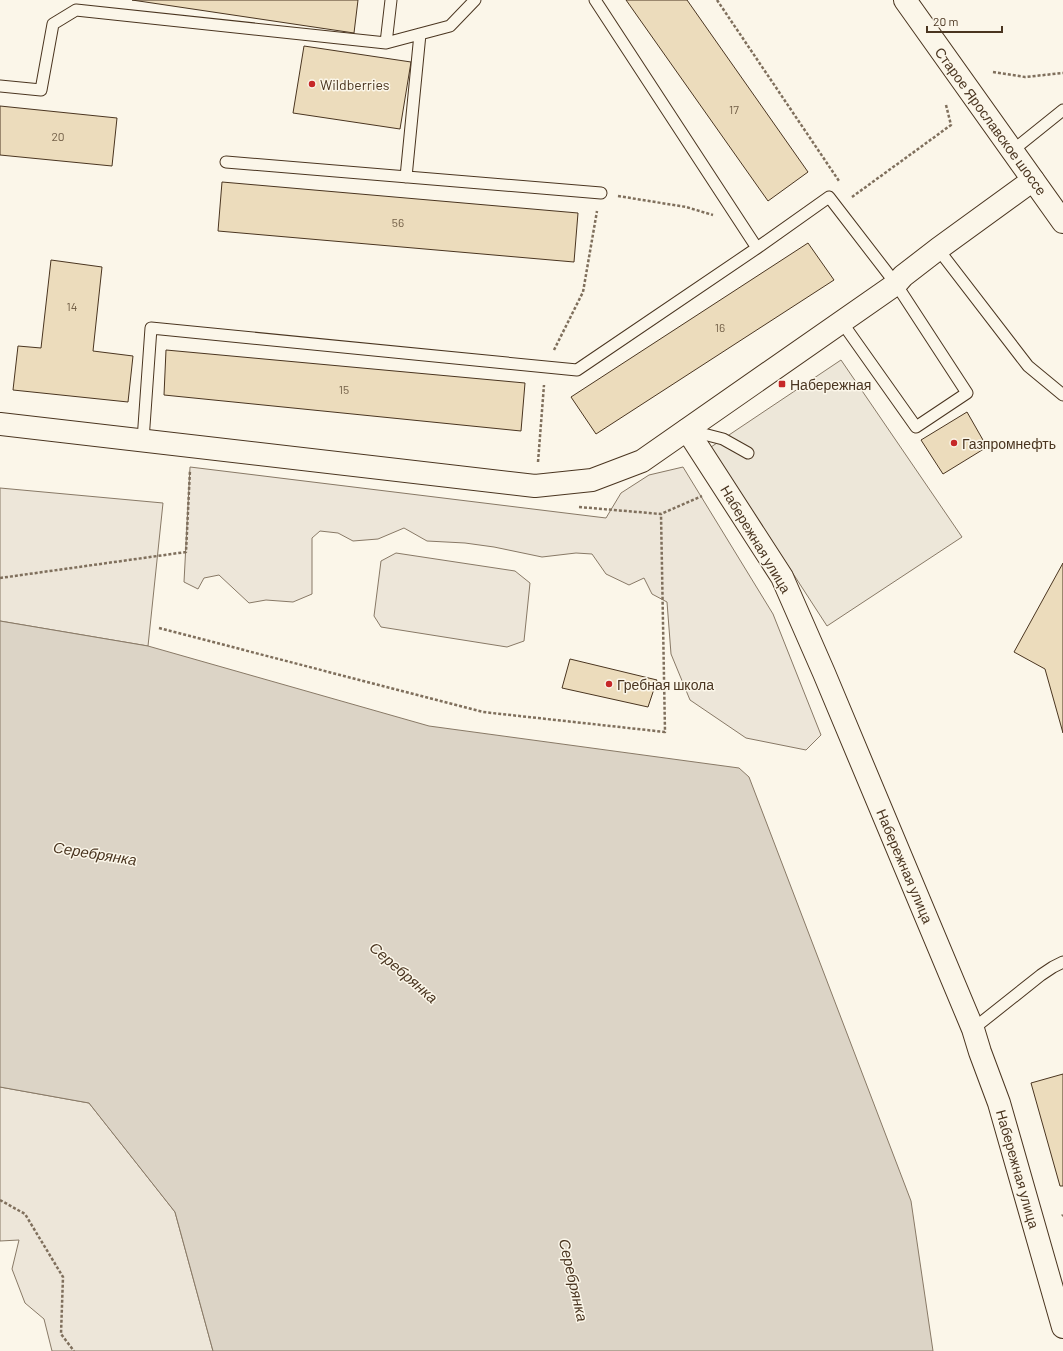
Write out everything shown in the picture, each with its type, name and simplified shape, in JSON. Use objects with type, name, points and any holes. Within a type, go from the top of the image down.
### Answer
[{"type":"street","name":"Старое Ярославское шоссе","points":[[905,0],[1063,222]]},
{"type":"street","points":[[0,424],[535,486],[592,480],[642,461],[688,430],[841,321],[896,284],[903,276],[938,249],[1033,180]]},
{"type":"street","name":"Набережная улица","points":[[688,430],[782,577],[824,673],[973,1029],[999,1103],[1063,1327]]},
{"type":"lane","points":[[386,43],[391,0]]},
{"type":"lane","points":[[0,86],[41,90],[53,24],[76,10],[386,43],[450,26],[475,0]]},
{"type":"lane","points":[[595,0],[757,248]]},
{"type":"lane","points":[[406,177],[420,34]]},
{"type":"lane","points":[[1012,151],[1063,110]]},
{"type":"lane","points":[[226,162],[601,193]]},
{"type":"lane","points":[[143,440],[151,328],[577,370],[757,248],[829,197],[896,284],[968,393],[916,427],[841,321]]},
{"type":"lane","points":[[938,249],[1028,366],[1063,395]]},
{"type":"lane","points":[[688,430],[723,439],[748,453]]},
{"type":"lane","points":[[973,1029],[1041,975],[1063,962]]},
{"type":"path","points":[[717,0],[842,185]]},
{"type":"path","points":[[993,72],[1025,77],[1063,73]]},
{"type":"path","points":[[850,198],[951,125],[946,105]]},
{"type":"path","points":[[538,465],[546,367],[583,292],[601,193],[686,207],[742,224]]},
{"type":"path","points":[[0,578],[186,552],[190,467]]},
{"type":"path","points":[[577,507],[661,514],[724,486]]},
{"type":"path","points":[[159,628],[483,712],[665,732],[661,514]]},
{"type":"path","points":[[0,1200],[25,1214],[63,1277],[61,1334],[74,1351]]},
{"type":"shaded area","points":[[841,360],[962,537],[827,626],[711,447]]},
{"type":"shaded area","points":[[190,467],[606,518],[621,493],[649,475],[683,467],[773,614],[821,735],[806,750],[746,738],[690,700],[671,654],[667,602],[652,594],[644,578],[629,585],[606,574],[592,554],[576,553],[542,557],[494,547],[465,543],[427,541],[404,528],[378,539],[353,541],[338,533],[320,531],[312,538],[312,594],[293,602],[266,600],[249,603],[219,575],[204,578],[198,589],[184,582]]},
{"type":"shaded area","points":[[0,488],[163,503],[148,646],[0,621]]},
{"type":"shaded area","points":[[396,553],[515,571],[530,583],[524,641],[507,647],[381,627],[374,616],[381,561]]},
{"type":"shaded area","points":[[0,1087],[89,1103],[175,1212],[213,1351],[52,1351],[44,1319],[25,1303],[12,1269],[19,1240],[0,1241]]},
{"type":"water","name":"Серебрянка","points":[[0,621],[148,646],[429,726],[739,768],[749,777],[911,1201],[933,1351],[213,1351],[175,1212],[89,1103],[0,1087]]},
{"type":"building","points":[[132,0],[358,0],[354,33]]},
{"type":"building","points":[[626,0],[687,0],[808,172],[768,201]]},
{"type":"building","points":[[304,46],[411,62],[400,129],[293,113]]},
{"type":"building","points":[[0,106],[117,118],[112,166],[0,155]]},
{"type":"building","points":[[222,182],[578,213],[574,262],[218,231]]},
{"type":"building","points":[[808,243],[834,280],[596,434],[571,397]]},
{"type":"building","points":[[51,260],[102,267],[93,351],[133,356],[128,402],[13,390],[18,346],[41,348]]},
{"type":"building","points":[[166,350],[525,383],[521,431],[164,395]]},
{"type":"building","name":"Газпромнефть","points":[[967,412],[987,447],[943,474],[921,440]]},
{"type":"building","points":[[1063,563],[1063,733],[1045,669],[1014,652]]},
{"type":"building","name":"Гребная школа","points":[[570,659],[657,680],[648,707],[562,688]]},
{"type":"building","points":[[1063,1074],[1063,1186],[1060,1186],[1031,1083]]},
{"type":"place","name":"Wildberries","points":[[312,84]]},
{"type":"place","name":"Набережная","points":[[782,384]]},
{"type":"place","name":"Газпромнефть","points":[[954,443]]},
{"type":"place","name":"Гребная школа","points":[[609,684]]}]
